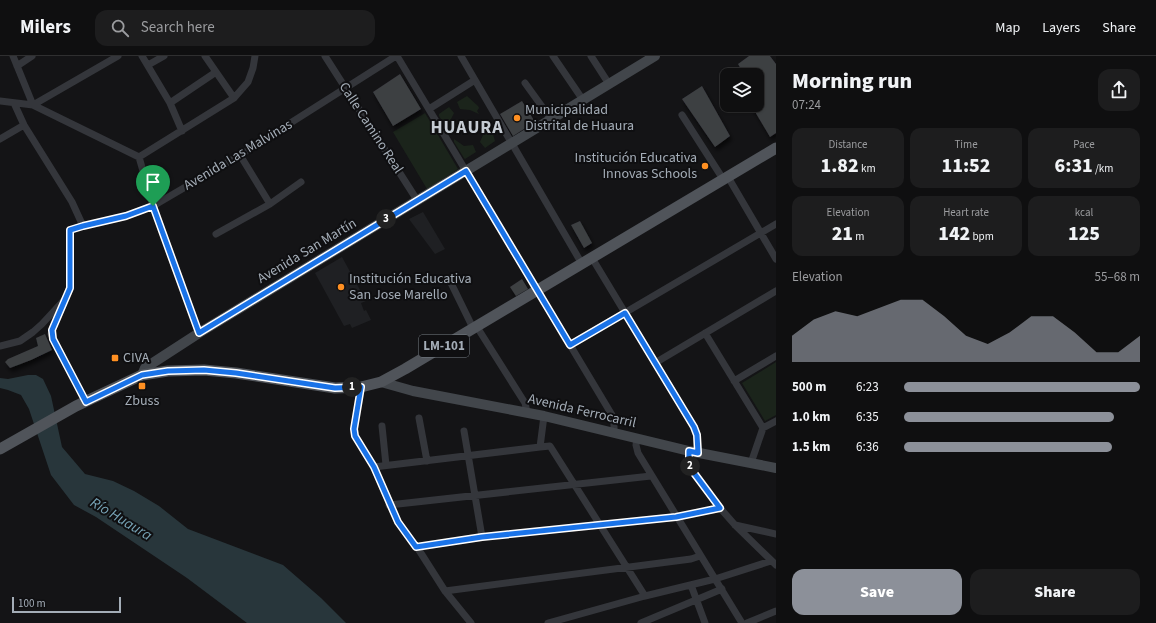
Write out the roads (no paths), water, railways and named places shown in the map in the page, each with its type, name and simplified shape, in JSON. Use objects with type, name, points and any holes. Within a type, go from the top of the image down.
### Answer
[{"type":"main road","name":"Avenida San Martín","points":[[142,375],[145,368],[199,333],[655,56]]},
{"type":"main road","name":"LM-101","points":[[0,449],[76,406],[142,375],[168,371],[204,370],[236,373],[335,388],[361,387],[381,382],[537,291],[776,148]]},
{"type":"main road","name":"Avenida Ferrocarril","points":[[381,382],[413,391],[527,412],[693,452],[776,468]]},
{"type":"street","points":[[13,56],[34,106]]},
{"type":"street","points":[[17,66],[32,56]]},
{"type":"street","points":[[34,106],[118,56]]},
{"type":"street","points":[[142,56],[170,103],[182,131]]},
{"type":"street","points":[[148,65],[164,56]]},
{"type":"street","points":[[205,56],[234,98]]},
{"type":"street","points":[[139,157],[234,98],[248,82],[255,56]]},
{"type":"street","name":"Calle Camino Real","points":[[325,56],[417,200]]},
{"type":"street","points":[[397,56],[612,415],[614,433]]},
{"type":"street","name":"Avenida Las Malvinas","points":[[83,226],[126,216],[153,206],[240,155],[397,56]]},
{"type":"street","points":[[461,56],[512,143],[587,261],[625,313],[694,427],[697,435],[689,464],[694,473],[720,508],[735,525],[774,563],[715,580],[645,596],[548,623]]},
{"type":"street","points":[[553,56],[583,100]]},
{"type":"street","points":[[591,56],[609,84]]},
{"type":"street","points":[[170,103],[216,72]]},
{"type":"street","points":[[428,108],[475,80]]},
{"type":"street","points":[[525,83],[551,119]]},
{"type":"street","points":[[0,101],[34,106],[139,157],[153,206],[199,333]]},
{"type":"street","points":[[14,103],[24,126],[72,202],[83,226],[70,230],[70,288],[52,330],[52,334],[53,339],[86,402]]},
{"type":"street","points":[[682,114],[761,233],[776,259]]},
{"type":"street","points":[[0,139],[24,126]]},
{"type":"street","points":[[240,155],[270,204]]},
{"type":"street","points":[[216,234],[270,204],[301,182]]},
{"type":"street","points":[[570,345],[776,224]]},
{"type":"street","points":[[450,281],[475,327],[525,403],[527,412]]},
{"type":"street","points":[[654,363],[776,290]]},
{"type":"street","points":[[0,346],[20,340],[33,332],[66,298]]},
{"type":"street","points":[[705,333],[763,428]]},
{"type":"street","points":[[734,381],[776,356]]},
{"type":"street","points":[[361,387],[354,433],[374,467],[389,505],[398,522],[445,590],[471,623]]},
{"type":"street","points":[[540,446],[544,416]]},
{"type":"street","points":[[419,418],[427,461]]},
{"type":"street","points":[[751,463],[763,428],[776,421]]},
{"type":"street","points":[[382,426],[386,465]]},
{"type":"street","points":[[464,431],[482,537]]},
{"type":"street","points":[[637,438],[636,445],[638,453],[651,476],[742,623]]},
{"type":"street","points":[[374,467],[550,446],[645,596]]},
{"type":"street","points":[[389,505],[651,476]]},
{"type":"street","points":[[416,547],[482,537],[676,517],[720,508]]},
{"type":"street","points":[[735,525],[776,534]]},
{"type":"street","points":[[445,590],[626,568],[691,559],[700,556]]},
{"type":"street","points":[[691,586],[705,623]]},
{"type":"street","points":[[641,623],[722,589]]},
{"type":"street","points":[[747,623],[776,612]]},
{"type":"water","name":"Río Huaura","points":[[36,375],[43,379],[51,396],[62,447],[85,474],[113,481],[134,491],[159,506],[188,529],[283,565],[321,598],[346,623],[247,623],[187,578],[96,517],[74,505],[51,475],[29,409],[21,395],[0,388],[0,378],[8,379]]},
{"type":"place","name":"Municipalidad Distrital de Huaura","points":[[517,118]]},
{"type":"place","name":"Institución Educativa Innovas Schools","points":[[705,166]]},
{"type":"place","name":"Institución Educativa San Jose Marello","points":[[341,287]]},
{"type":"place","name":"CIVA","points":[[115,358]]},
{"type":"place","name":"Zbuss","points":[[142,386]]},
{"type":"district","name":"HUAURA","points":[[467,127]]}]
